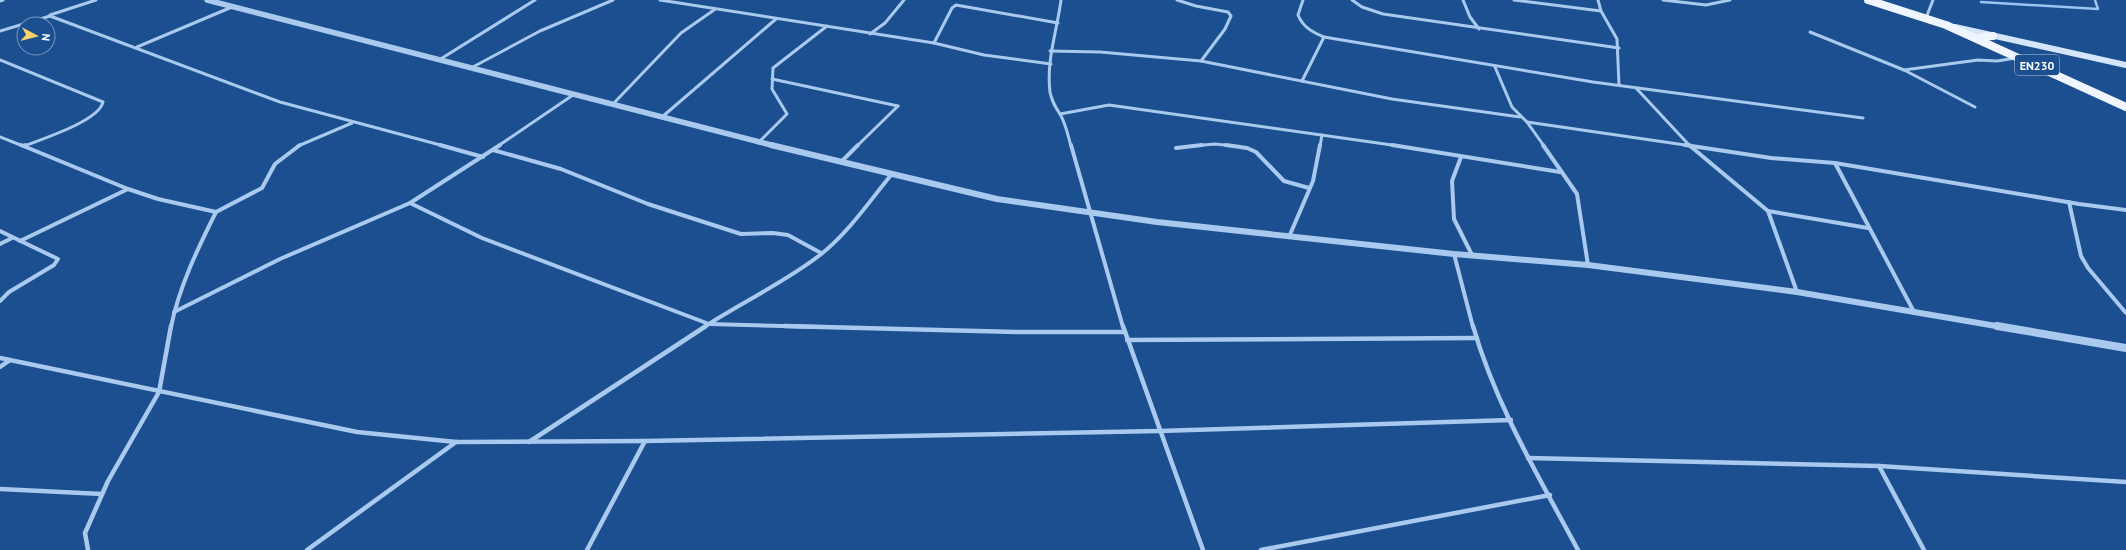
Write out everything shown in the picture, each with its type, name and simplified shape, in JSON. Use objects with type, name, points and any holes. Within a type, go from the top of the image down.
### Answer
[{"type":"main road","name":"EN230","points":[[1868,0],[1946,25],[2021,57],[2126,107]]},
{"type":"main road","points":[[1946,25],[2126,65]]},
{"type":"main road","points":[[1984,42],[1981,37],[1993,36]]},
{"type":"street","points":[[50,16],[96,0]]},
{"type":"street","points":[[207,0],[573,95],[613,104],[758,143],[997,199],[1089,213],[1289,238],[1588,265],[1797,292],[1913,310],[2126,348]]},
{"type":"street","points":[[439,60],[535,0]]},
{"type":"street","points":[[470,68],[523,39],[572,15],[613,0]]},
{"type":"street","points":[[660,0],[934,43],[984,55],[1051,64]]},
{"type":"street","points":[[870,34],[885,23],[904,0]]},
{"type":"street","points":[[1061,0],[1058,23],[1050,51],[1050,91],[1054,107],[1060,114],[1067,131],[1089,213],[1127,340],[1203,550]]},
{"type":"street","points":[[1177,0],[1196,6],[1228,12],[1231,16],[1225,29],[1201,61]]},
{"type":"street","points":[[1303,0],[1298,15],[1301,23],[1308,30],[1324,37],[1495,67],[1619,86],[1790,111],[1863,118]]},
{"type":"street","points":[[1352,0],[1362,8],[1383,14],[1619,48]]},
{"type":"street","points":[[1463,0],[1470,17],[1479,29]]},
{"type":"street","points":[[1514,0],[1601,10]]},
{"type":"street","points":[[1598,0],[1601,10],[1617,39],[1619,48],[1619,86]]},
{"type":"street","points":[[1663,0],[1706,5],[1730,0]]},
{"type":"street","points":[[1926,18],[1933,0]]},
{"type":"street","points":[[934,43],[952,8],[956,5],[1058,23]]},
{"type":"street","points":[[137,47],[233,6]]},
{"type":"street","points":[[613,104],[681,33],[715,9]]},
{"type":"street","points":[[56,18],[137,47],[280,102],[483,157]]},
{"type":"street","points":[[662,117],[776,19]]},
{"type":"street","points":[[0,32],[16,26]]},
{"type":"street","points":[[758,143],[787,114],[785,108],[772,89],[773,68],[827,26]]},
{"type":"street","points":[[1810,32],[1904,70],[1975,106]]},
{"type":"street","points":[[1302,82],[1324,37]]},
{"type":"street","points":[[1050,51],[1100,52],[1201,61],[1302,82],[1392,98],[1520,117]]},
{"type":"street","points":[[1904,70],[1978,60],[1997,61],[2021,57]]},
{"type":"street","points":[[0,60],[104,102],[102,107],[88,119],[24,146]]},
{"type":"street","points":[[1495,67],[1512,107],[1520,117],[1527,122],[1560,172],[1577,194],[1588,265]]},
{"type":"street","points":[[772,79],[898,106],[839,163]]},
{"type":"street","points":[[1635,88],[1691,147],[1768,211],[1868,228]]},
{"type":"street","points":[[174,312],[280,259],[410,203],[483,157],[573,95]]},
{"type":"street","points":[[1060,114],[1109,105],[1322,135],[1461,158],[1560,172]]},
{"type":"street","points":[[88,550],[85,534],[102,494],[159,392],[174,312],[199,247],[216,212],[262,188],[267,183],[271,168],[285,153],[352,122]]},
{"type":"street","points":[[1527,122],[1771,158],[1835,163],[2126,210]]},
{"type":"street","points":[[1289,238],[1313,181],[1322,135]]},
{"type":"street","points":[[0,137],[158,199],[216,212]]},
{"type":"street","points":[[1176,148],[1216,144],[1247,148],[1256,152],[1284,181],[1309,188]]},
{"type":"street","points":[[493,150],[561,169],[648,204],[741,234],[773,233],[788,236],[821,253]]},
{"type":"street","points":[[1461,158],[1452,181],[1454,219],[1472,255]]},
{"type":"street","points":[[1835,163],[1868,228],[1913,310]]},
{"type":"street","points":[[528,443],[752,296],[791,276],[835,241],[891,175]]},
{"type":"street","points":[[20,240],[128,188]]},
{"type":"street","points":[[2069,202],[2082,256],[2088,268],[2126,313]]},
{"type":"street","points":[[410,203],[482,238],[709,324],[1016,332],[1125,332]]},
{"type":"street","points":[[1768,211],[1797,292]]},
{"type":"street","points":[[0,230],[12,238],[20,240],[58,260],[9,292],[0,301]]},
{"type":"street","points":[[0,244],[12,238]]},
{"type":"street","points":[[1454,254],[1463,295],[1489,375],[1528,458],[1550,495],[1578,550]]},
{"type":"street","points":[[1127,340],[1477,338]]},
{"type":"street","points":[[0,358],[357,432],[456,442],[528,443],[1159,431],[1511,420]]},
{"type":"street","points":[[0,367],[10,360]]},
{"type":"street","points":[[588,550],[645,441]]},
{"type":"street","points":[[307,550],[456,442]]},
{"type":"street","points":[[1528,458],[1878,466],[2126,482]]},
{"type":"street","points":[[1878,466],[1924,550]]},
{"type":"street","points":[[0,489],[102,494]]},
{"type":"street","points":[[1261,550],[1550,495]]},
{"type":"waterway","points":[[1981,2],[2098,9],[2095,0]]}]
